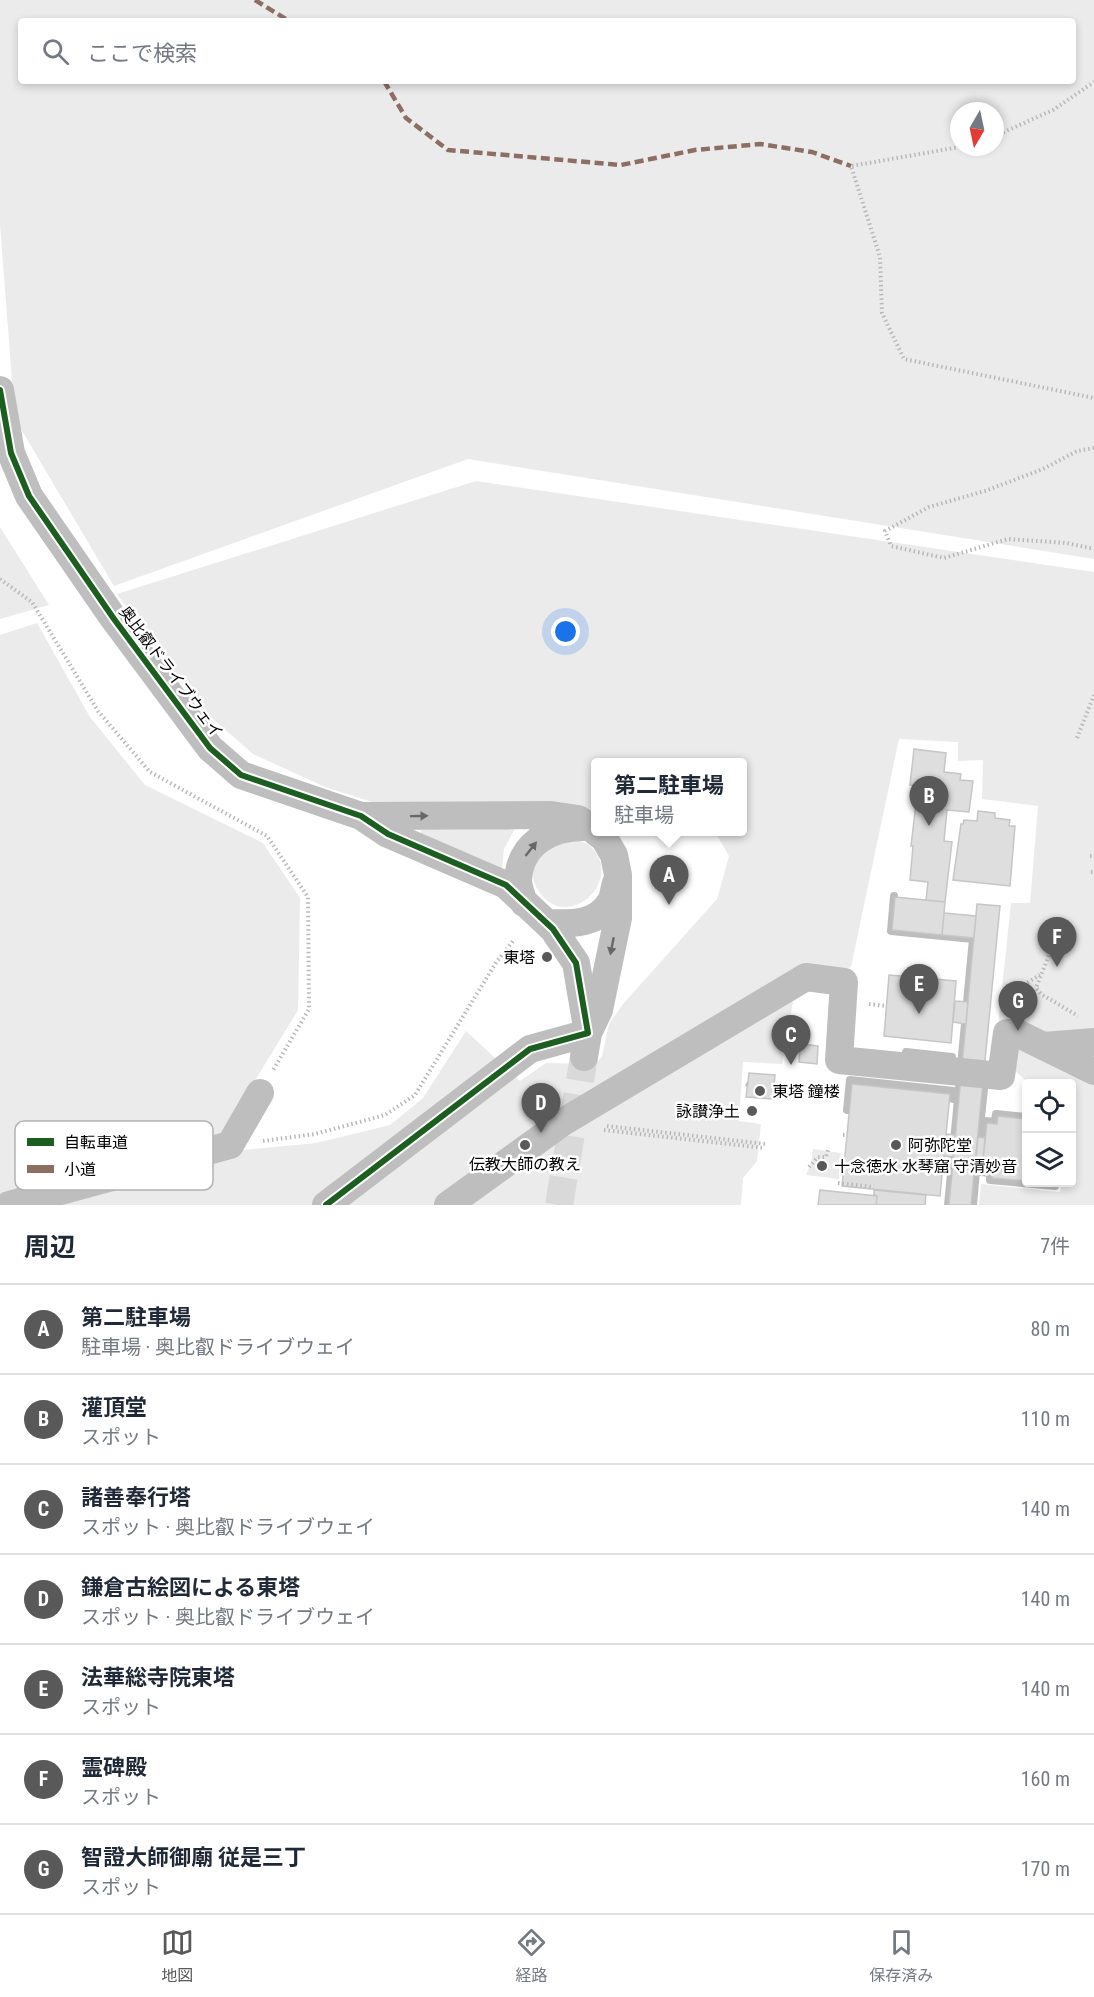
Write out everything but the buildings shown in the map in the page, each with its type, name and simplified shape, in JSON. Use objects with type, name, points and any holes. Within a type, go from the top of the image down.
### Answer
[{"type":"street","name":"奥比叡ドライブウェイ","points":[[0,390],[11,453],[29,496],[114,619],[210,748],[241,775],[361,816],[388,834],[506,885],[547,923],[566,945],[576,963],[586,1045]]},
{"type":"street","name":"奥比叡ドライブウェイ","points":[[361,816],[551,815],[578,819],[591,828]]},
{"type":"street","points":[[524,903],[518,882],[522,863],[530,846],[547,833],[567,827],[591,830]]},
{"type":"street","points":[[327,1205],[530,1049],[586,1045],[599,1010],[618,918],[618,875],[614,855],[602,836]]},
{"type":"street","points":[[547,923],[571,924],[594,920],[611,902],[618,875]]},
{"type":"street","points":[[447,1205],[579,1124],[806,977],[844,982],[839,1060],[1001,1076],[1007,1033],[1019,1034],[1094,1071]]},
{"type":"street","points":[[1044,1046],[1090,1032]]},
{"type":"street","points":[[213,1150],[230,1145],[260,1093]]},
{"type":"street","points":[[9,1205],[66,1190]]},
{"type":"path","points":[[1004,132],[1053,110],[1094,82]]},
{"type":"path","points":[[950,149],[851,166],[880,257],[882,313],[904,359],[1094,398]]},
{"type":"path","points":[[1094,447],[1077,451],[1043,470],[986,491],[929,507],[885,531],[891,546],[944,558],[1008,538],[1067,543],[1094,549]]},
{"type":"path","points":[[0,579],[32,602],[98,711],[150,772],[267,836],[308,897],[309,1009],[260,1093]]},
{"type":"path","points":[[1077,738],[1094,695]]},
{"type":"path","points":[[1062,922],[1036,988],[1090,1032]]},
{"type":"path","points":[[230,1145],[315,1134],[385,1115],[415,1095],[497,962],[513,941]]},
{"type":"path","points":[[1007,1033],[1008,1020],[1023,985],[1040,974]]},
{"type":"path","points":[[861,1003],[886,1006]]},
{"type":"path","points":[[579,1124],[766,1146],[579,1124]]},
{"type":"path","points":[[809,1167],[818,1157],[826,1157],[828,1150]]},
{"type":"path","points":[[838,1183],[872,1187]]},
{"type":"shaded area","points":[[0,0],[1094,0],[1094,559],[468,459],[114,586],[15,419],[0,225]]},
{"type":"shaded area","name":"東塔","points":[[476,481],[1094,572],[1094,1205],[979,1205],[981,1184],[1060,1192],[1061,1187],[1076,1187],[1076,1079],[1024,1079],[995,1054],[1011,903],[1030,903],[1038,806],[982,799],[983,760],[958,761],[958,742],[899,739],[851,967],[796,985],[782,1064],[743,1062],[739,1121],[761,1124],[757,1161],[743,1178],[741,1205],[0,1205],[0,635],[37,623],[90,717],[145,785],[263,843],[300,898],[298,1010],[213,1150],[213,1121],[15,1121],[15,1190],[213,1190],[213,1153],[316,1143],[390,1125],[423,1098],[466,1031],[520,1081],[546,1063],[596,1064],[602,1056],[609,1024],[623,1004],[717,899],[729,856],[717,836],[747,836],[747,758],[591,758],[591,813],[391,808],[325,787],[253,754],[199,707],[117,594]]},
{"type":"shaded area","points":[[0,527],[49,605],[0,619]]},
{"type":"shaded area","points":[[423,820],[517,825],[504,849],[502,869],[420,836]]},
{"type":"shaded area","points":[[572,838],[589,845],[599,858],[601,872],[598,885],[590,896],[578,904],[565,907],[552,904],[540,893],[534,882],[533,872],[539,850]]},
{"type":"shaded area","points":[[813,1149],[841,1153],[839,1179],[806,1175]]},
{"type":"waterway","points":[[894,896],[891,931],[973,939],[961,1066]]},
{"type":"waterway","points":[[906,1052],[952,1057]]},
{"type":"waterway","points":[[948,1205],[960,1078]]},
{"type":"waterway","points":[[847,1110],[850,1080],[954,1091],[953,1099]]},
{"type":"waterway","points":[[985,1080],[979,1135],[984,1136],[985,1121],[995,1122],[996,1114],[1022,1117]]},
{"type":"waterway","points":[[973,1205],[977,1160],[981,1160],[981,1172],[990,1173],[990,1180],[1022,1183]]},
{"type":"tunnel","points":[[559,1205],[584,1057]]},
{"type":"marked path","points":[[255,0],[284,18]]},
{"type":"marked path","points":[[386,84],[406,118],[448,150],[621,165],[695,150],[760,144],[812,152],[851,166]]},
{"type":"cycle path","points":[[0,390],[11,453],[29,496],[114,619],[210,748],[241,775],[361,816],[388,834],[506,885],[553,929],[576,963],[588,1033],[530,1049],[326,1205]]},
{"type":"place","name":"灌頂堂","points":[[929,826]]},
{"type":"place","name":"第二駐車場","points":[[669,905]]},
{"type":"place","name":"東塔","points":[[547,957]]},
{"type":"place","name":"霊碑殿","points":[[1057,967]]},
{"type":"place","name":"法華総寺院東塔","points":[[919,1014]]},
{"type":"place","name":"智證大師御廟 従是三丁","points":[[1018,1031]]},
{"type":"place","name":"諸善奉行塔","points":[[791,1065]]},
{"type":"place","name":"東塔 鐘楼","points":[[760,1091]]},
{"type":"place","name":"詠讃浄土","points":[[752,1111]]},
{"type":"place","name":"鎌倉古絵図による東塔","points":[[541,1133]]},
{"type":"place","name":"伝教大師の教え","points":[[525,1145]]},
{"type":"place","name":"阿弥陀堂","points":[[896,1145]]},
{"type":"place","name":"十念徳水 水琴窟 守清妙音","points":[[822,1166]]}]
